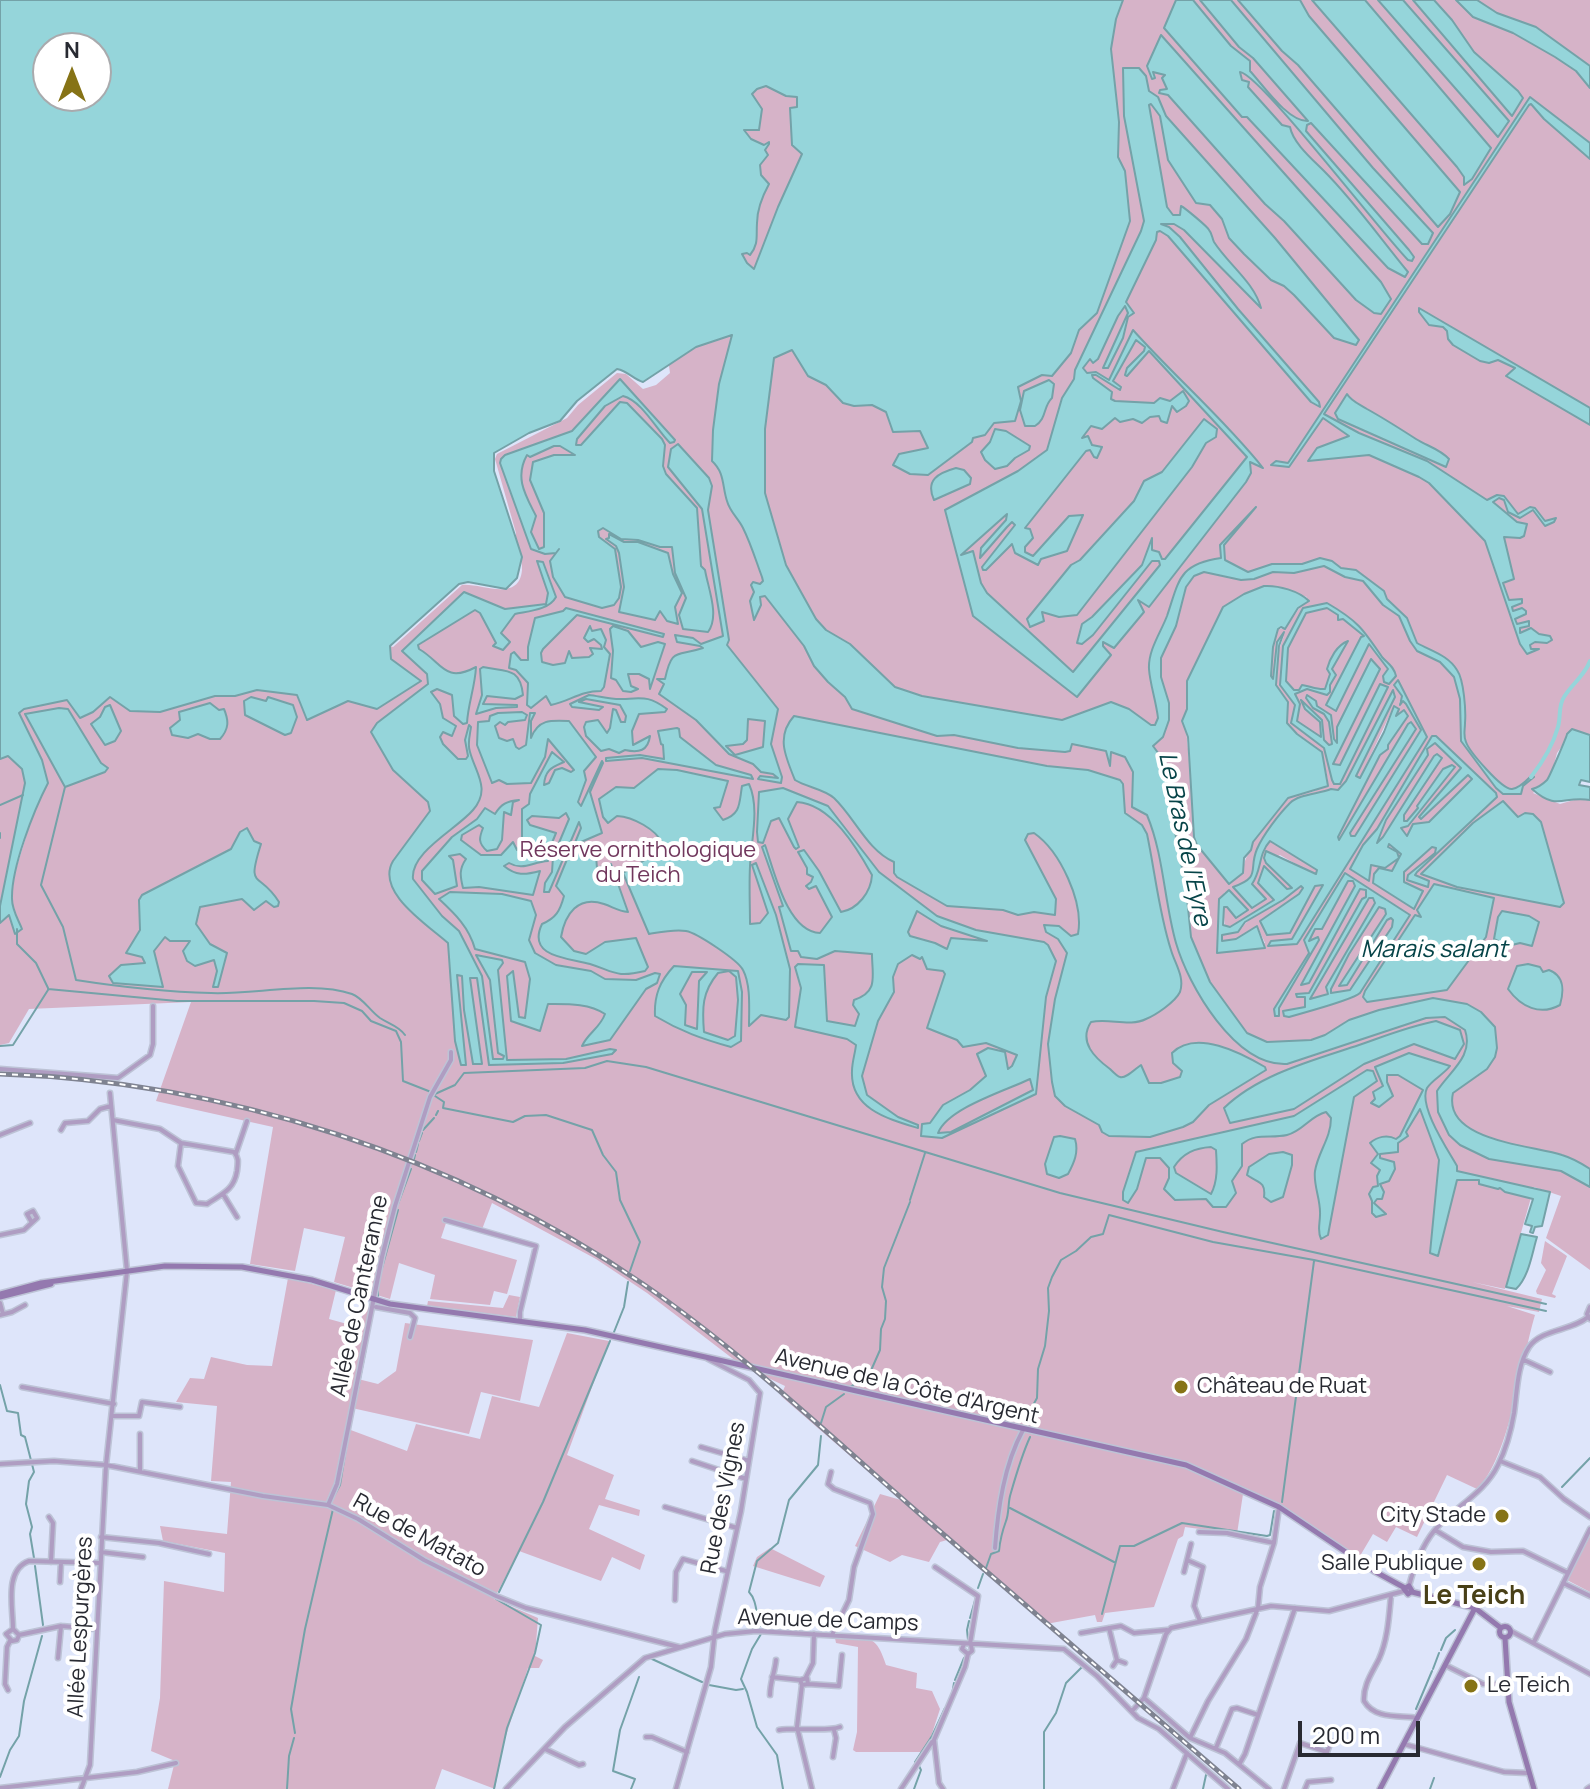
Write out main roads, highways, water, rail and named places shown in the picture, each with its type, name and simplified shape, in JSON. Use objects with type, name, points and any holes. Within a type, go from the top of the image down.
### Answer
[{"type":"main road","name":"Avenue de la Côte d'Argent","points":[[0,1298],[56,1282],[127,1271],[194,1265],[244,1267],[312,1280],[410,1310],[575,1328],[1186,1465],[1279,1507],[1362,1564],[1407,1589],[1475,1608],[1501,1628]]},
{"type":"main road","points":[[1380,1789],[1475,1608]]},
{"type":"main road","points":[[1505,1638],[1511,1631],[1506,1627],[1501,1628],[1499,1633],[1505,1638],[1510,1711],[1534,1789]]},
{"type":"water","points":[[0,0],[1123,0],[1111,49],[1119,122],[1118,157],[1125,171],[1130,221],[1097,313],[1079,330],[1071,353],[1052,376],[1042,375],[1018,387],[1021,401],[1015,421],[994,423],[985,435],[973,438],[972,442],[928,475],[910,474],[893,465],[899,454],[928,448],[920,431],[893,432],[886,412],[872,405],[843,403],[826,385],[808,376],[792,350],[774,358],[765,429],[765,493],[786,565],[816,619],[826,630],[850,644],[895,687],[922,696],[1062,720],[1111,702],[1129,709],[1151,725],[1155,725],[1158,718],[1149,662],[1178,584],[1182,576],[1196,565],[1221,558],[1220,545],[1256,507],[1224,545],[1225,560],[1248,572],[1272,564],[1302,564],[1320,558],[1332,561],[1341,568],[1356,570],[1384,591],[1387,599],[1407,618],[1417,643],[1444,657],[1457,670],[1464,696],[1465,740],[1479,761],[1507,788],[1515,788],[1532,775],[1534,777],[1523,786],[1521,794],[1503,794],[1496,788],[1461,741],[1460,699],[1454,677],[1440,662],[1417,651],[1399,616],[1383,605],[1363,581],[1345,577],[1324,566],[1294,573],[1273,572],[1241,580],[1204,572],[1194,576],[1186,587],[1176,626],[1161,658],[1161,677],[1169,703],[1169,720],[1163,737],[1153,746],[1167,765],[1167,791],[1186,888],[1191,937],[1210,982],[1247,1033],[1267,1042],[1311,1040],[1349,1020],[1433,998],[1467,1004],[1481,1012],[1495,1027],[1497,1048],[1487,1069],[1453,1093],[1453,1109],[1461,1122],[1492,1138],[1562,1155],[1580,1163],[1590,1169],[1590,1187],[1561,1171],[1489,1159],[1460,1145],[1449,1135],[1438,1112],[1437,1091],[1464,1055],[1467,1039],[1465,1030],[1445,1017],[1426,1018],[1287,1064],[1268,1061],[1249,1052],[1232,1038],[1203,1001],[1182,960],[1172,927],[1153,831],[1147,815],[1132,807],[1133,772],[1125,757],[1111,752],[1110,766],[1106,751],[1072,744],[1070,751],[1065,752],[1018,748],[954,735],[937,736],[852,709],[845,697],[814,666],[804,646],[765,596],[760,597],[761,605],[754,620],[751,585],[753,582],[760,584],[762,577],[746,534],[728,505],[719,470],[712,461],[719,384],[732,335],[696,347],[643,382],[617,369],[577,401],[560,421],[529,433],[494,453],[494,471],[522,557],[517,578],[506,589],[468,582],[459,584],[390,646],[391,659],[421,681],[377,709],[348,701],[307,720],[297,695],[257,690],[235,696],[215,696],[160,712],[130,711],[110,697],[93,712],[80,718],[67,700],[24,709],[19,713],[42,760],[48,783],[30,823],[15,872],[12,903],[22,929],[15,934],[9,915],[0,923],[0,906],[25,783],[22,769],[8,756],[0,759]],"holes":[[[766,86],[786,96],[797,97],[797,107],[790,108],[792,145],[802,154],[754,269],[742,254],[750,255],[756,243],[758,213],[769,184],[761,175],[760,165],[768,155],[765,150],[769,142],[764,145],[751,139],[744,130],[759,130],[762,109],[752,94],[757,89]]]},
{"type":"water","points":[[1176,0],[1193,0],[1231,46],[1250,61],[1250,71],[1276,102],[1292,116],[1308,121],[1200,0],[1231,0],[1373,168],[1433,233],[1428,244],[1422,244],[1311,123],[1307,125],[1306,131],[1409,250],[1414,257],[1412,261],[1408,260],[1271,99],[1240,72],[1242,80],[1249,82],[1248,87],[1282,125],[1290,127],[1304,150],[1367,220],[1408,272],[1405,277],[1388,268],[1247,117],[1242,117],[1164,28]]},
{"type":"water","points":[[1238,0],[1300,0],[1309,16],[1460,192],[1450,214],[1438,227],[1298,65]]},
{"type":"water","points":[[1312,0],[1365,0],[1491,148],[1472,179],[1464,185],[1464,177],[1457,167]]},
{"type":"water","points":[[1378,0],[1403,0],[1509,121],[1498,137]]},
{"type":"water","points":[[1413,0],[1434,0],[1474,52],[1518,91],[1523,98],[1512,116]]},
{"type":"water","points":[[1456,0],[1477,0],[1497,13],[1536,27],[1590,66],[1590,88],[1576,71],[1555,57],[1513,33],[1473,17]]},
{"type":"water","points":[[1161,35],[1381,282],[1391,299],[1381,314],[1374,313],[1356,300],[1168,95],[1159,93],[1167,89],[1162,78],[1165,75],[1153,72],[1155,78],[1152,79],[1147,66]]},
{"type":"water","points":[[1123,68],[1139,68],[1146,76],[1149,91],[1158,97],[1166,116],[1275,238],[1359,340],[1356,345],[1334,338],[1294,295],[1271,280],[1229,238],[1222,219],[1210,205],[1196,203],[1168,160],[1160,116],[1149,105],[1167,207],[1173,215],[1180,215],[1181,206],[1208,228],[1214,242],[1253,290],[1261,308],[1184,230],[1174,224],[1161,224],[1180,237],[1319,402],[1320,407],[1311,402],[1168,236],[1157,232],[1126,302],[1134,313],[1128,317],[1123,338],[1108,368],[1103,368],[1128,313],[1125,306],[1098,359],[1093,363],[1090,359],[1083,368],[1087,373],[1096,372],[1109,380],[1133,330],[1263,468],[1250,462],[1251,473],[1246,482],[1149,607],[1138,600],[1144,612],[1114,648],[1103,642],[1111,655],[1077,697],[973,616],[945,510],[1018,471],[1047,450],[1062,398],[1074,379],[1075,370],[1144,221],[1124,116]],"holes":[[[1136,340],[1145,347],[1127,368],[1125,375],[1149,351],[1247,457],[1165,559],[1152,550],[1152,538],[1142,565],[1082,624],[1077,643],[1082,644],[1093,635],[1152,561],[1159,561],[1160,565],[1073,672],[987,593],[981,583],[973,551],[961,555],[1007,514],[1006,520],[981,548],[980,558],[1012,522],[1015,525],[982,567],[983,570],[1012,544],[1015,553],[1038,565],[1041,559],[1067,551],[1083,515],[1069,516],[1033,556],[1025,552],[1025,547],[1033,538],[1030,529],[1025,528],[1086,451],[1090,450],[1097,458],[1102,447],[1092,445],[1088,436],[1082,438],[1091,426],[1102,429],[1115,418],[1120,422],[1133,419],[1142,423],[1150,417],[1159,416],[1161,421],[1167,423],[1172,406],[1177,412],[1189,401],[1183,391],[1170,401],[1160,398],[1154,403],[1115,401],[1111,399],[1112,392],[1093,378],[1092,375],[1096,375],[1120,390],[1121,387],[1113,381]]]},
{"type":"water","points":[[1530,97],[1590,143],[1590,159],[1529,105],[1324,414],[1359,433],[1427,461],[1487,500],[1497,495],[1504,496],[1518,514],[1530,507],[1535,508],[1545,521],[1556,518],[1545,526],[1533,510],[1520,518],[1508,512],[1504,500],[1499,498],[1493,502],[1517,522],[1527,524],[1524,536],[1504,537],[1514,579],[1503,583],[1509,600],[1522,599],[1522,603],[1512,607],[1513,611],[1522,608],[1526,611],[1526,614],[1515,619],[1517,624],[1529,621],[1529,626],[1520,628],[1520,633],[1531,628],[1539,634],[1550,636],[1552,640],[1535,642],[1530,645],[1531,649],[1539,649],[1527,654],[1520,644],[1485,541],[1429,483],[1369,455],[1308,461],[1317,448],[1349,436],[1323,418],[1289,467],[1271,465],[1276,461],[1288,463]]},
{"type":"water","points":[[1419,308],[1590,408],[1590,425],[1506,376],[1515,368],[1498,360],[1489,363],[1480,361],[1453,345],[1447,331],[1443,327],[1429,325]]},
{"type":"water","points":[[620,379],[674,442],[670,443],[643,409],[623,396],[605,406],[577,439],[576,445],[581,445],[620,402],[627,403],[662,439],[666,474],[697,508],[701,566],[705,570],[712,602],[711,625],[708,632],[683,629],[679,615],[686,598],[675,573],[672,547],[621,539],[603,528],[598,531],[599,537],[615,549],[621,587],[614,605],[602,608],[565,597],[553,577],[550,561],[556,553],[545,554],[531,549],[501,459],[572,431]],"holes":[[[560,446],[575,455],[554,455],[533,462],[530,480],[544,513],[544,547],[539,549],[531,532],[536,516],[521,479],[523,463],[527,455],[530,457]]]},
{"type":"water","points":[[1049,380],[1054,384],[1052,398],[1041,420],[1035,426],[1025,426],[1020,410],[1024,391]]},
{"type":"water","points":[[1347,394],[1442,453],[1449,459],[1446,467],[1338,419],[1335,413]]},
{"type":"water","points":[[1204,419],[1217,429],[1216,437],[1206,443],[1192,467],[1077,615],[1059,617],[1042,612],[1044,621],[1030,627],[1027,619],[1071,565],[1080,560],[1134,501],[1144,481],[1162,472]]},
{"type":"water","points":[[995,429],[1006,431],[1030,446],[1007,466],[995,469],[981,452],[990,442]]},
{"type":"water","points":[[678,444],[709,478],[712,486],[708,510],[729,640],[727,645],[778,709],[771,744],[782,777],[781,783],[758,779],[760,776],[778,778],[729,754],[696,720],[659,694],[664,684],[657,679],[665,679],[673,658],[703,648],[677,642],[675,635],[693,638],[701,644],[723,636],[702,509],[668,467],[671,449]],"holes":[[[748,719],[765,721],[763,747],[735,755],[726,746],[743,744],[747,740]]]},
{"type":"water","points":[[956,468],[964,470],[971,478],[970,484],[934,500],[932,482],[944,472]]},
{"type":"water","points":[[609,534],[624,542],[638,542],[668,553],[682,593],[675,607],[678,624],[667,621],[660,611],[655,620],[619,612],[624,587],[619,553],[616,546],[606,539]]},
{"type":"water","points":[[537,561],[543,562],[556,597],[544,607],[515,614],[501,633],[510,642],[503,650],[493,646],[496,643],[480,613],[475,610],[418,645],[419,649],[450,672],[465,672],[476,667],[467,723],[463,724],[454,716],[452,695],[437,689],[431,692],[440,704],[443,718],[456,726],[452,736],[443,732],[440,737],[458,759],[468,756],[465,740],[469,725],[471,727],[469,749],[482,788],[473,810],[426,850],[414,869],[413,879],[442,916],[459,931],[482,976],[493,1059],[503,1059],[504,1056],[498,1053],[490,980],[476,955],[502,960],[503,963],[498,970],[507,1060],[566,1059],[616,1050],[612,1054],[563,1063],[489,1065],[477,978],[470,978],[482,1064],[473,1064],[462,976],[457,975],[466,1065],[461,1065],[455,1041],[448,943],[406,907],[391,884],[389,873],[393,861],[430,811],[428,802],[393,770],[371,732],[377,723],[428,684],[427,674],[402,651],[464,592],[505,609],[546,604],[548,593]]},
{"type":"water","points":[[1264,586],[1288,589],[1309,601],[1298,608],[1285,629],[1278,629],[1271,676],[1273,679],[1277,642],[1284,632],[1279,646],[1276,685],[1288,702],[1287,723],[1322,752],[1328,786],[1288,798],[1253,842],[1244,858],[1243,873],[1229,884],[1194,837],[1188,737],[1182,721],[1187,709],[1187,681],[1223,607]]},
{"type":"water","points":[[1327,603],[1359,626],[1396,676],[1389,684],[1384,682],[1383,676],[1388,669],[1369,644],[1336,711],[1326,705],[1364,636],[1343,619],[1338,620],[1338,615],[1327,608],[1306,613],[1288,648],[1286,681],[1294,690],[1299,690],[1302,685],[1325,689],[1330,661],[1337,649],[1348,641],[1332,669],[1336,675],[1327,695],[1307,689],[1295,694],[1300,704],[1297,721],[1321,737],[1320,722],[1305,709],[1301,700],[1322,720],[1324,740],[1332,744],[1329,722],[1324,714],[1313,708],[1307,695],[1331,715],[1337,743],[1337,727],[1371,659],[1380,669],[1333,764],[1340,765],[1380,684],[1388,687],[1340,784],[1334,784],[1332,780],[1324,748],[1291,723],[1295,705],[1280,685],[1283,646],[1303,608]]},
{"type":"water","points":[[566,608],[664,634],[663,637],[577,615],[543,649],[542,662],[553,665],[565,663],[569,651],[572,658],[589,657],[593,654],[590,648],[602,649],[601,645],[594,639],[588,642],[584,638],[590,626],[592,631],[601,629],[606,640],[604,647],[610,654],[604,687],[601,691],[551,705],[546,696],[531,708],[527,705],[528,683],[516,670],[509,668],[511,654],[514,652],[521,660],[528,660],[535,618]]},
{"type":"water","points":[[613,626],[628,631],[641,647],[658,642],[665,644],[650,689],[649,679],[639,674],[628,674],[631,686],[638,689],[631,692],[623,691],[611,678],[613,651],[610,629]]},
{"type":"water","points":[[480,669],[505,670],[515,675],[523,695],[515,699],[487,696],[483,704],[517,707],[496,708],[476,714],[482,695]]},
{"type":"water","points":[[1398,680],[1427,737],[1301,938],[1297,944],[1268,946],[1271,941],[1292,939],[1323,885],[1315,886],[1290,933],[1267,935],[1260,921],[1299,894],[1303,888],[1301,886],[1245,922],[1238,932],[1222,935],[1222,941],[1236,939],[1257,926],[1265,948],[1217,953],[1219,899],[1229,890],[1248,910],[1236,918],[1224,907],[1223,925],[1230,927],[1274,900],[1258,883],[1264,866],[1287,889],[1292,888],[1266,863],[1266,851],[1316,874],[1317,870],[1270,841],[1252,884],[1266,899],[1252,908],[1233,887],[1251,876],[1260,843],[1290,803],[1304,796],[1338,790],[1346,781],[1393,690],[1395,697],[1356,776],[1360,778],[1394,706],[1399,709],[1396,716],[1404,710],[1408,716],[1388,749],[1380,755],[1339,840],[1408,724],[1411,722],[1416,729],[1350,833],[1355,836],[1421,730],[1406,704],[1403,701],[1400,705],[1402,696],[1394,685]]},
{"type":"water","points":[[589,695],[646,699],[667,709],[665,712],[639,714],[632,731],[633,745],[650,736],[642,750],[619,753],[609,749],[601,751],[586,736],[586,722],[598,720],[607,733],[613,709],[621,722],[625,722],[626,716],[620,705],[586,699],[579,702],[603,707],[599,710],[572,707],[570,704]]},
{"type":"water","points":[[251,697],[266,701],[268,697],[293,705],[297,717],[291,733],[285,735],[245,715],[244,701]]},
{"type":"water","points":[[210,703],[219,710],[224,709],[227,717],[227,728],[220,739],[198,734],[188,738],[172,735],[170,728],[180,720],[179,712]]},
{"type":"water","points":[[110,705],[121,731],[115,741],[105,745],[91,724]]},
{"type":"water","points":[[68,709],[101,763],[108,768],[105,772],[65,787],[25,714]]},
{"type":"water","points":[[522,712],[527,715],[525,720],[505,725],[500,722],[495,726],[499,738],[507,741],[513,739],[519,749],[526,745],[530,713],[535,713],[531,721],[531,738],[541,724],[569,721],[596,757],[584,771],[586,780],[578,802],[581,806],[603,763],[590,792],[602,833],[574,845],[581,828],[579,822],[549,892],[544,892],[545,883],[552,872],[553,857],[569,819],[566,813],[559,818],[532,816],[527,820],[530,825],[556,833],[548,861],[523,866],[509,863],[504,866],[521,874],[540,871],[533,895],[479,887],[463,888],[461,873],[466,859],[460,854],[449,856],[453,860],[457,886],[435,894],[422,880],[422,871],[452,837],[477,819],[485,808],[495,814],[505,804],[519,800],[513,802],[511,815],[504,812],[502,840],[497,849],[487,851],[482,845],[480,838],[483,828],[479,825],[462,835],[461,840],[481,855],[501,855],[513,842],[517,850],[522,843],[522,809],[529,804],[530,794],[552,752],[564,762],[548,772],[544,785],[549,783],[555,770],[574,770],[548,739],[545,757],[531,783],[507,784],[499,780],[492,783],[477,745],[478,722],[489,721],[490,716]]},
{"type":"water","points":[[794,716],[1047,766],[1088,770],[1120,780],[1125,813],[1142,825],[1147,834],[1163,922],[1181,986],[1178,996],[1170,1004],[1146,1019],[1091,1022],[1086,1036],[1090,1049],[1119,1077],[1128,1075],[1141,1065],[1149,1083],[1180,1077],[1182,1071],[1173,1063],[1172,1053],[1193,1043],[1231,1050],[1266,1070],[1209,1105],[1193,1122],[1150,1137],[1109,1136],[1102,1132],[1099,1125],[1065,1106],[1055,1096],[1048,1044],[1067,953],[1058,939],[1046,932],[1044,925],[1059,926],[1071,936],[1078,934],[1079,921],[1074,893],[1053,852],[1034,833],[1028,834],[1025,840],[1056,899],[1055,915],[1034,912],[1018,915],[1003,910],[947,906],[897,877],[894,862],[876,850],[834,798],[795,780],[784,746],[785,731]]},
{"type":"water","points":[[677,728],[680,737],[716,765],[751,775],[753,779],[642,758],[606,761],[606,758],[640,755],[664,759],[658,731]]},
{"type":"water","points":[[1572,729],[1590,735],[1590,782],[1581,780],[1579,785],[1590,787],[1590,800],[1548,800],[1532,789],[1547,780]]},
{"type":"water","points":[[1432,736],[1436,736],[1497,797],[1417,872],[1415,875],[1429,881],[1428,887],[1407,880],[1408,875],[1435,853],[1436,848],[1432,847],[1404,872],[1404,882],[1423,891],[1414,909],[1373,883],[1374,874],[1379,868],[1392,871],[1399,858],[1385,868],[1371,865],[1369,881],[1350,869]],"holes":[[[1435,743],[1461,768],[1419,817],[1421,819],[1468,775],[1472,779],[1429,822],[1413,824],[1407,836],[1401,828],[1408,826],[1455,767],[1452,765],[1443,769],[1418,808],[1404,821],[1404,815],[1442,758],[1437,754],[1434,756],[1377,843],[1386,820],[1428,755],[1427,749]]]},
{"type":"water","points":[[658,769],[728,781],[720,807],[714,808],[723,820],[736,811],[742,786],[749,784],[754,803],[750,924],[760,923],[768,913],[752,865],[756,863],[776,915],[790,969],[789,1017],[786,1020],[761,1015],[749,1026],[747,983],[743,970],[734,960],[686,931],[649,934],[623,873],[655,854],[663,844],[650,829],[630,819],[617,816],[608,823],[603,817],[599,799],[616,787],[634,788]]},
{"type":"water","points":[[783,788],[828,806],[879,872],[937,916],[976,930],[1048,945],[1056,961],[1046,997],[1036,1094],[942,1138],[921,1136],[922,1124],[930,1123],[943,1105],[970,1090],[986,1076],[977,1054],[988,1048],[1005,1052],[1008,1069],[1017,1055],[986,1043],[963,1047],[957,1040],[927,1028],[945,974],[927,969],[922,957],[912,955],[898,964],[893,977],[894,992],[878,1021],[862,1076],[867,1095],[898,1117],[918,1125],[918,1128],[883,1116],[864,1103],[853,1084],[856,1045],[847,1039],[795,1027],[801,988],[795,967],[798,964],[824,965],[827,1021],[855,1026],[859,1014],[853,1005],[854,1000],[871,988],[872,954],[835,951],[817,959],[801,957],[798,951],[791,951],[779,907],[783,906],[762,847],[765,845],[790,911],[809,930],[820,933],[832,917],[816,886],[809,889],[806,886],[813,877],[807,874],[798,852],[804,850],[841,912],[862,899],[872,875],[842,829],[821,810],[809,805],[797,802],[788,819],[799,847],[794,847],[779,818],[771,821],[763,843],[758,842],[759,792]],"holes":[[[917,911],[941,926],[987,941],[951,938],[947,949],[910,936],[908,932]],[[1030,1079],[1033,1090],[951,1132],[938,1133],[944,1124],[965,1108]]]},
{"type":"water","points":[[1503,801],[1518,817],[1525,813],[1533,814],[1541,822],[1564,903],[1560,907],[1457,887],[1421,874],[1473,823]]},
{"type":"water","points":[[247,828],[254,841],[261,844],[255,875],[279,902],[274,907],[266,901],[254,910],[242,899],[200,907],[196,924],[210,944],[227,953],[218,987],[213,987],[217,971],[214,960],[195,966],[187,961],[183,951],[190,941],[170,941],[165,937],[154,951],[163,987],[113,983],[109,976],[121,965],[145,963],[142,957],[126,953],[140,930],[139,900],[142,895],[231,849],[240,832]]},
{"type":"water","points":[[595,844],[597,868],[611,864],[628,912],[595,902],[580,904],[570,914],[561,937],[574,951],[586,954],[605,942],[636,938],[648,967],[645,971],[616,973],[562,958],[540,944],[542,924],[559,910],[564,896],[556,886],[570,852]]},
{"type":"water","points":[[1345,873],[1410,915],[1360,993],[1327,1006],[1284,1016],[1283,1011],[1305,1007],[1305,997],[1297,997],[1296,994],[1309,993],[1362,899],[1366,897],[1366,890],[1360,889],[1309,983],[1301,985],[1355,886],[1353,881],[1348,881],[1322,929],[1315,929],[1309,941],[1318,937],[1319,940],[1279,1008],[1279,1016],[1275,1016],[1274,1009],[1309,953],[1304,940]],"holes":[[[1369,898],[1373,898],[1375,903],[1326,987],[1328,994],[1310,999]],[[1379,907],[1385,909],[1386,914],[1339,986],[1347,985],[1391,918],[1392,927],[1350,990],[1331,993],[1349,954]]]},
{"type":"water","name":"Marais salant","points":[[1434,884],[1494,898],[1486,937],[1447,990],[1367,1002],[1363,997],[1365,991],[1415,915],[1421,917],[1417,910]]},
{"type":"water","points":[[450,892],[502,894],[531,901],[536,915],[529,940],[535,953],[556,965],[591,971],[605,979],[636,980],[660,974],[657,983],[646,989],[610,1040],[582,1046],[605,1014],[585,1006],[548,1004],[540,1031],[511,1021],[507,976],[513,971],[519,1017],[525,1018],[530,979],[525,962],[475,949],[465,927],[439,899]]},
{"type":"water","points":[[1502,911],[1529,916],[1539,922],[1532,946],[1520,943],[1508,946],[1494,939]]},
{"type":"water","points":[[1528,964],[1558,976],[1562,989],[1560,1005],[1545,1010],[1531,1008],[1508,989],[1517,966]]},
{"type":"water","points":[[674,966],[738,971],[742,992],[741,1041],[731,1047],[720,1044],[655,1016],[657,995]],"holes":[[[729,971],[736,977],[738,1000],[735,1036],[728,1040],[704,1032],[703,1015],[704,1001],[713,980],[718,973]],[[692,972],[707,972],[699,981],[697,1029],[685,1025],[686,1005],[680,994]]]},
{"type":"water","points":[[1436,1021],[1460,1030],[1464,1044],[1455,1059],[1414,1044],[1364,1064],[1294,1109],[1230,1123],[1224,1108],[1270,1077],[1407,1028]]},
{"type":"water","points":[[1409,1053],[1450,1066],[1429,1085],[1425,1096],[1430,1116],[1457,1171],[1550,1192],[1542,1226],[1535,1227],[1533,1233],[1530,1232],[1532,1226],[1525,1224],[1533,1199],[1479,1184],[1479,1180],[1457,1180],[1438,1256],[1430,1253],[1439,1160],[1420,1109],[1406,1132],[1408,1136],[1398,1143],[1398,1152],[1380,1154],[1380,1158],[1394,1162],[1395,1169],[1389,1181],[1380,1184],[1384,1192],[1382,1199],[1374,1203],[1386,1214],[1376,1217],[1372,1213],[1369,1194],[1373,1187],[1378,1186],[1380,1170],[1371,1163],[1378,1154],[1370,1143],[1382,1137],[1396,1139],[1400,1136],[1423,1090],[1398,1075],[1387,1075],[1393,1096],[1379,1107],[1371,1103],[1375,1099],[1373,1092],[1383,1086],[1375,1067]]},
{"type":"water","points":[[1367,1070],[1373,1071],[1377,1081],[1354,1097],[1328,1235],[1321,1239],[1315,1176],[1330,1125],[1331,1118],[1326,1112],[1293,1133],[1253,1138],[1242,1144],[1242,1166],[1232,1181],[1236,1193],[1226,1207],[1213,1207],[1206,1199],[1175,1200],[1164,1189],[1169,1168],[1160,1158],[1146,1158],[1137,1189],[1128,1203],[1123,1200],[1136,1152],[1294,1116]],"holes":[[[1211,1147],[1216,1150],[1216,1178],[1211,1194],[1176,1173],[1174,1167],[1190,1152]]]},
{"type":"water","points":[[1054,1137],[1075,1139],[1076,1148],[1068,1174],[1059,1178],[1047,1174],[1045,1164]]},
{"type":"water","points":[[1283,1152],[1292,1155],[1292,1165],[1283,1197],[1271,1202],[1264,1197],[1262,1185],[1247,1175],[1249,1167],[1269,1154]]},
{"type":"water","points":[[1521,1234],[1537,1237],[1527,1271],[1516,1289],[1506,1287]]},
{"type":"waterway","points":[[1531,777],[1553,740],[1562,700],[1590,661]]},
{"type":"waterway","points":[[65,787],[41,885],[63,927],[76,980],[194,992],[301,988],[336,990],[356,996],[376,1015],[405,1035]]},
{"type":"waterway","points":[[0,805],[23,795]]},
{"type":"waterway","points":[[0,833],[0,838]]},
{"type":"waterway","points":[[17,929],[17,944],[36,963],[48,988]]},
{"type":"waterway","points":[[48,989],[177,1001],[344,1003],[362,1011],[371,1021],[396,1031],[401,1042],[403,1081],[431,1092]]},
{"type":"waterway","points":[[0,1046],[13,1045],[48,990]]},
{"type":"waterway","points":[[435,1094],[455,1085],[464,1073],[585,1068],[607,1061],[646,1067],[1060,1193],[1546,1304]]},
{"type":"waterway","points":[[435,1096],[444,1102],[443,1108],[513,1122],[525,1116],[546,1115],[592,1130],[603,1155],[616,1172],[620,1200],[640,1242],[630,1271]]},
{"type":"waterway","points":[[436,1115],[438,1111]]},
{"type":"waterway","points":[[423,1130],[434,1118]]},
{"type":"waterway","points":[[419,1141],[422,1133]]},
{"type":"waterway","points":[[416,1152],[418,1144]]},
{"type":"waterway","points":[[910,1200],[925,1153]]},
{"type":"waterway","points":[[414,1159],[415,1155]]},
{"type":"waterway","points":[[398,1204],[411,1169]]},
{"type":"waterway","points":[[850,1387],[869,1375],[880,1350],[886,1301],[882,1287],[884,1268],[910,1202]]},
{"type":"waterway","points":[[382,1268],[398,1210]]},
{"type":"waterway","points":[[1033,1428],[1032,1407],[1037,1398],[1038,1369],[1045,1346],[1049,1311],[1048,1288],[1061,1260],[1091,1237],[1103,1234],[1109,1215],[1213,1242],[1314,1260],[1546,1311]]},
{"type":"waterway","points":[[1282,1502],[1314,1261]]},
{"type":"waterway","points":[[614,1332],[624,1307],[628,1282]]},
{"type":"waterway","points":[[378,1286],[378,1297]]},
{"type":"waterway","points":[[499,1592],[543,1502],[610,1341]]},
{"type":"waterway","points":[[358,1389],[366,1348]]},
{"type":"waterway","points":[[0,1385],[7,1411],[18,1413],[21,1435],[25,1437],[34,1472],[29,1481],[26,1504],[32,1527],[30,1534],[34,1558]]},
{"type":"waterway","points":[[821,1423],[826,1407],[844,1394]]},
{"type":"waterway","points":[[760,1626],[749,1592],[757,1561],[778,1543],[789,1500],[818,1465],[821,1436]]},
{"type":"waterway","points":[[986,1568],[991,1554],[999,1551],[1010,1496],[1030,1437]]},
{"type":"waterway","points":[[333,1498],[340,1485],[347,1442]]},
{"type":"waterway","points":[[1562,1487],[1590,1458]]},
{"type":"waterway","points":[[1010,1508],[1114,1562]]},
{"type":"waterway","points":[[295,1733],[291,1709],[305,1629],[333,1509]]},
{"type":"waterway","points":[[1102,1614],[1120,1546],[1134,1546],[1182,1523],[1267,1536],[1270,1535],[1274,1511]]},
{"type":"waterway","points":[[35,1566],[43,1625]]},
{"type":"waterway","points":[[978,1588],[983,1574]]},
{"type":"waterway","points":[[970,1618],[976,1597]]},
{"type":"waterway","points":[[494,1789],[507,1728],[535,1653],[541,1625],[496,1599]]},
{"type":"waterway","points":[[968,1640],[969,1621]]},
{"type":"waterway","points":[[1441,1650],[1446,1638],[1455,1630]]},
{"type":"waterway","points":[[761,1634],[741,1679],[757,1727],[777,1755],[783,1789]]},
{"type":"waterway","points":[[0,1777],[19,1736],[24,1701],[42,1636]]},
{"type":"waterway","points":[[1433,1669],[1439,1653]]},
{"type":"waterway","points":[[955,1680],[964,1658]]},
{"type":"waterway","points":[[652,1659],[702,1682]]},
{"type":"waterway","points":[[1044,1789],[1044,1732],[1056,1713],[1066,1683],[1082,1667]]},
{"type":"waterway","points":[[1416,1709],[1432,1671]]},
{"type":"waterway","points":[[631,1789],[635,1779],[613,1771],[620,1730],[639,1677]]},
{"type":"waterway","points":[[952,1695],[954,1683]]},
{"type":"waterway","points":[[709,1685],[743,1689]]},
{"type":"waterway","points":[[915,1762],[945,1708]]},
{"type":"waterway","points":[[287,1789],[289,1756],[294,1738]]},
{"type":"waterway","points":[[914,1789],[921,1770],[918,1764]]},
{"type":"waterway","points":[[1203,1789],[1206,1775]]},
{"type":"waterway","points":[[1430,1789],[1434,1778]]},
{"type":"railway","points":[[0,1074],[85,1080],[169,1092],[253,1110],[336,1134],[417,1164],[496,1199],[571,1239],[680,1310],[750,1366],[1239,1789]]},
{"type":"place","name":"Château de Ruat","points":[[1181,1387]]},
{"type":"place","name":"City Stade","points":[[1502,1516]]},
{"type":"place","name":"Salle Publique","points":[[1479,1564]]},
{"type":"place","name":"Le Teich","points":[[1471,1686]]},
{"type":"district","name":"Le Teich","points":[[1474,1597]]},
{"type":"water label","name":"Le Bras de l'Eyre","points":[[1184,839]]},
{"type":"park label","name":"Réserve ornithologique du Teich","points":[[638,864]]}]
